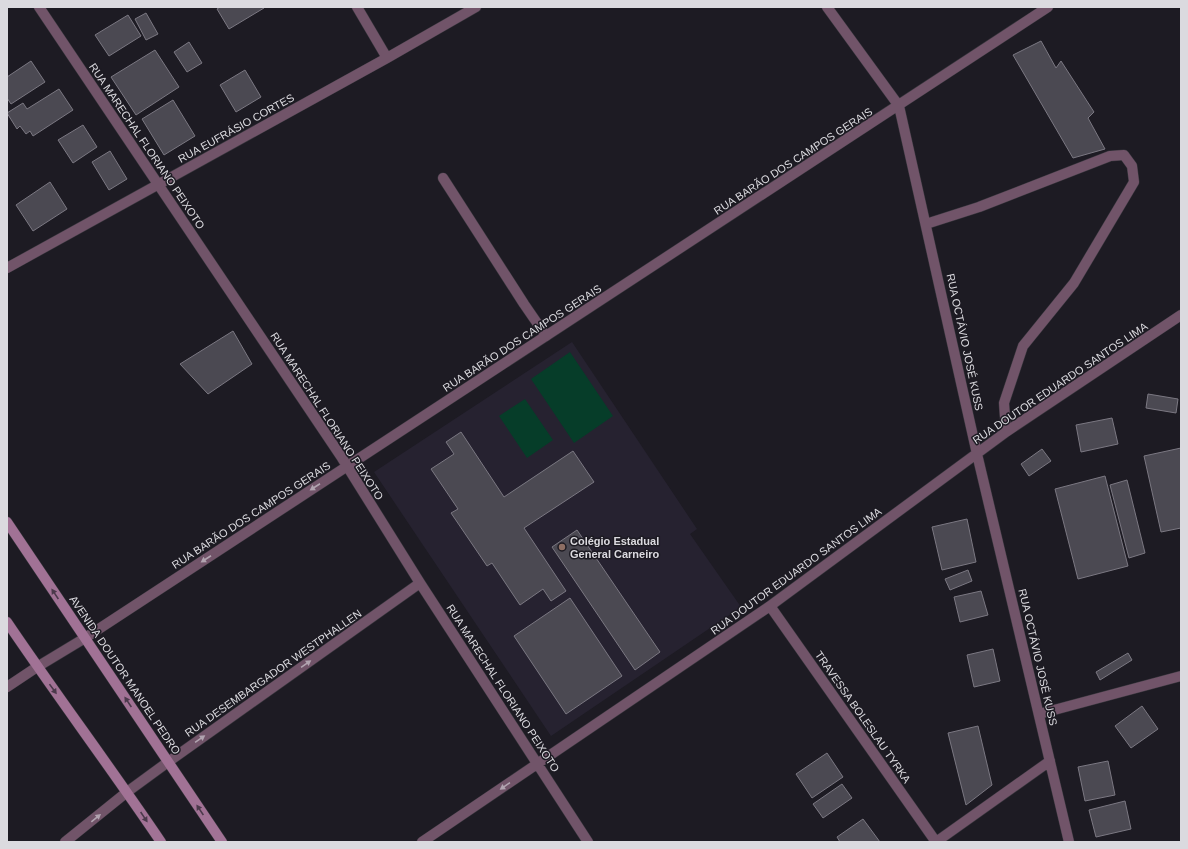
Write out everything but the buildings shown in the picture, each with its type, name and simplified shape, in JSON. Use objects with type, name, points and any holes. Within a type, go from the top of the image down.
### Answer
[{"type":"main road","name":"AVENIDA DOUTOR MANOEL PEDRO","points":[[7,522],[222,842]]},
{"type":"main road","points":[[7,622],[161,842]]},
{"type":"street","name":"RUA MARECHAL FLORIANO PEIXOTO","points":[[39,7],[348,466],[420,583],[588,842]]},
{"type":"street","points":[[358,7],[387,58]]},
{"type":"street","name":"RUA EUFRÁSIO CORTES","points":[[7,268],[387,58],[476,7]]},
{"type":"street","name":"RUA OCTÁVIO JOSÉ KUSS","points":[[827,7],[899,106],[977,454],[1069,842]]},
{"type":"street","name":"RUA BARÃO DOS CAMPOS GERAIS","points":[[7,687],[37,666],[85,638],[1048,7]]},
{"type":"street","points":[[926,224],[979,207],[1110,156],[1124,155],[1132,166],[1134,182],[1074,283],[1023,346],[1004,403],[1006,432]]},
{"type":"street","points":[[443,178],[546,336]]},
{"type":"street","name":"RUA DOUTOR EDUARDO SANTOS LIMA","points":[[422,842],[770,606],[1006,432],[1181,316]]},
{"type":"street","name":"RUA DESEMBARGADOR WESTPHALLEN","points":[[65,842],[127,792],[168,762],[420,583]]},
{"type":"street","name":"TRAVESSA BOLESLAU TYRKA","points":[[770,606],[936,842]]},
{"type":"street","points":[[1039,714],[1181,676]]},
{"type":"street","points":[[936,842],[1050,761]]},
{"type":"shaded area","name":"Colégio Estadual General Carneiro","points":[[572,342],[697,529],[690,534],[741,607],[551,736],[374,472]]},
{"type":"green space","points":[[570,352],[613,416],[574,443],[531,379]]},
{"type":"green space","points":[[525,399],[553,440],[527,458],[499,416]]},
{"type":"place","name":"Colégio Estadual General Carneiro","points":[[562,547]]}]
